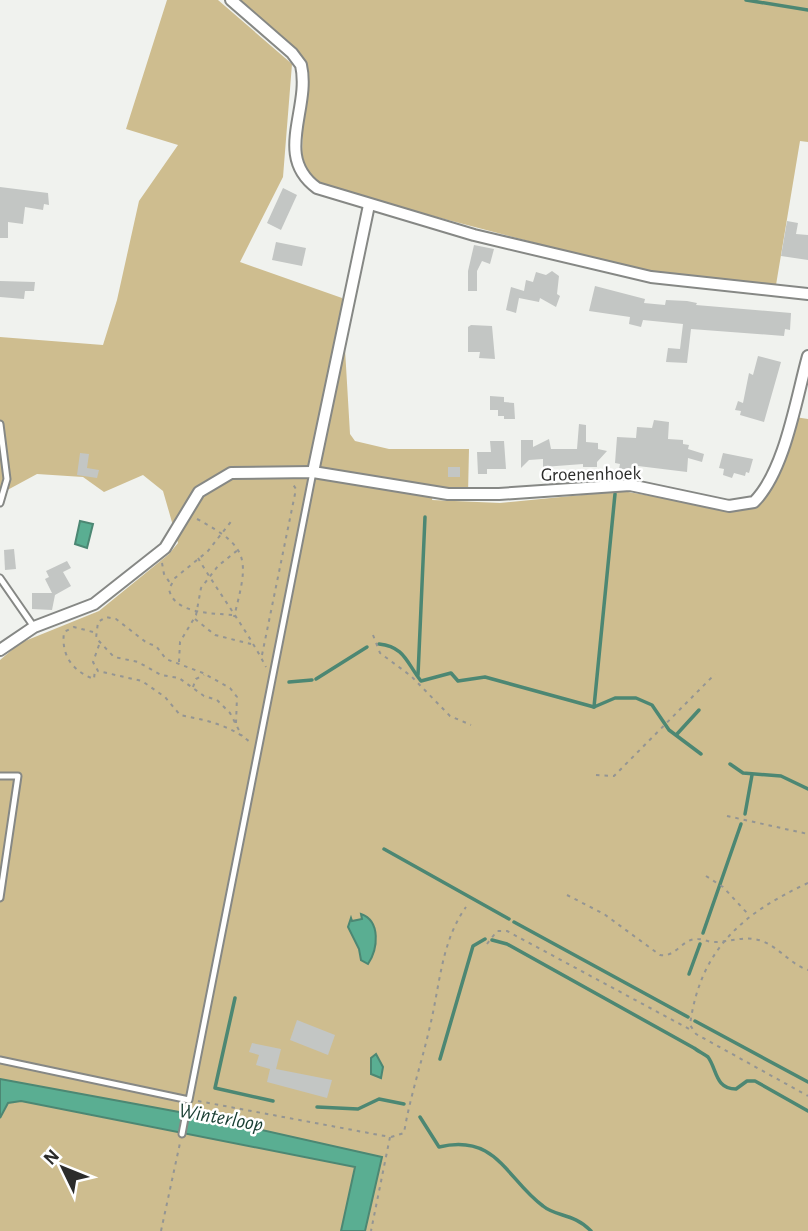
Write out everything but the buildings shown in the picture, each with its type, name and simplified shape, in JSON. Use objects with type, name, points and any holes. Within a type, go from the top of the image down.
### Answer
[{"type":"street","points":[[231,0],[292,53],[301,65],[295,158],[301,175],[317,188],[474,235],[651,277],[808,294]]},
{"type":"street","points":[[313,472],[369,205]]},
{"type":"street","name":"Groenenhoek","points":[[0,650],[34,626],[94,604],[165,548],[199,492],[214,480],[246,470],[313,472],[448,494],[499,494],[629,485],[729,506],[745,506],[754,502],[767,487],[780,454],[808,356]]},
{"type":"lane","points":[[0,424],[7,480],[0,503]]},
{"type":"lane","points":[[0,1060],[189,1100],[313,472]]},
{"type":"lane","points":[[0,578],[34,626]]},
{"type":"lane","points":[[0,776],[18,776],[0,898]]},
{"type":"lane","points":[[182,1134],[186,1113]]},
{"type":"path","points":[[274,675],[264,665],[262,656],[296,489],[290,482]]},
{"type":"path","points":[[190,526],[198,510]]},
{"type":"path","points":[[195,518],[218,529],[239,549],[245,569],[234,618]]},
{"type":"path","points":[[170,583],[222,534],[233,519]]},
{"type":"path","points":[[179,663],[180,642],[194,619],[199,593],[209,576],[239,549]]},
{"type":"path","points":[[198,558],[232,615],[262,656]]},
{"type":"path","points":[[168,560],[162,564],[173,600],[197,610],[232,615]]},
{"type":"path","points":[[236,723],[238,701],[235,692],[206,674],[166,659],[156,646],[146,643],[112,617],[98,622],[94,632],[100,644],[114,657],[138,662],[157,674],[178,678],[221,704],[236,723],[242,736],[258,753]]},
{"type":"path","points":[[194,619],[215,635],[252,645]]},
{"type":"path","points":[[94,632],[70,629],[64,632],[66,659],[94,679],[94,659],[100,644]]},
{"type":"path","points":[[373,635],[380,653],[411,676],[454,719],[471,725]]},
{"type":"path","points":[[95,668],[107,674],[137,679],[165,698],[180,715],[207,718],[242,736]]},
{"type":"path","points":[[194,688],[196,679],[206,674]]},
{"type":"path","points":[[596,775],[614,776],[715,674]]},
{"type":"path","points":[[727,816],[808,834]]},
{"type":"path","points":[[706,876],[723,887],[749,915]]},
{"type":"path","points":[[692,1030],[691,1018],[715,950],[749,915],[808,883]]},
{"type":"path","points":[[567,895],[604,914],[660,955],[673,953],[693,939],[750,939],[762,941],[797,966],[808,970]]},
{"type":"path","points":[[189,1100],[390,1137],[404,1133],[411,1093],[422,1063],[438,994],[447,943],[454,924],[466,907]]},
{"type":"path","points":[[487,944],[497,931],[507,931],[692,1030],[808,1096]]},
{"type":"path","points":[[161,1231],[182,1134]]},
{"type":"path","points":[[371,1231],[390,1137]]},
{"type":"shaded area","points":[[167,0],[218,0],[292,64],[283,177],[240,262],[342,298],[350,434],[355,441],[389,449],[469,449],[468,494],[434,491],[432,500],[500,503],[622,491],[734,510],[755,507],[772,488],[795,417],[808,419],[808,1231],[0,1231],[0,660],[20,643],[99,611],[169,554],[178,543],[163,491],[143,475],[104,492],[83,477],[37,474],[0,494],[0,337],[103,345],[117,300],[139,201],[178,145],[126,129]]},
{"type":"shaded area","points":[[238,0],[808,0],[808,142],[800,141],[776,285],[635,269],[330,189],[307,174],[302,156],[305,60]]},
{"type":"shaded area","points":[[80,521],[93,524],[87,548],[75,544]]},
{"type":"shaded area","points":[[361,914],[372,923],[376,936],[374,951],[368,964],[361,960],[359,949],[348,927],[351,918],[352,921],[362,919]]},
{"type":"shaded area","points":[[376,1054],[383,1067],[381,1078],[371,1074],[371,1058]]},
{"type":"shaded area","points":[[0,1079],[190,1114],[382,1157],[365,1231],[341,1231],[355,1167],[21,1101],[8,1103],[0,1118]]},
{"type":"waterway","points":[[746,0],[808,10]]},
{"type":"waterway","points":[[594,707],[615,494]]},
{"type":"waterway","points":[[418,675],[425,517]]},
{"type":"waterway","points":[[379,644],[400,652],[421,681],[451,673],[458,681],[485,677],[594,707],[615,698],[636,698],[652,705],[669,730],[701,754]]},
{"type":"waterway","points":[[316,679],[367,647]]},
{"type":"waterway","points":[[289,682],[312,680]]},
{"type":"waterway","points":[[677,734],[699,710]]},
{"type":"waterway","points":[[730,764],[743,773],[781,776],[808,789]]},
{"type":"waterway","points":[[745,814],[752,775]]},
{"type":"waterway","points":[[703,933],[741,824]]},
{"type":"waterway","points":[[384,849],[509,919]]},
{"type":"waterway","points":[[514,922],[688,1017]]},
{"type":"waterway","points":[[440,1059],[473,946],[485,939]]},
{"type":"waterway","points":[[492,940],[507,944],[694,1048],[708,1057],[724,1086],[736,1089],[747,1081],[755,1081],[808,1111]]},
{"type":"waterway","points":[[689,974],[700,944]]},
{"type":"waterway","points":[[235,998],[215,1088],[273,1101]]},
{"type":"waterway","points":[[695,1021],[808,1082]]},
{"type":"waterway","points":[[317,1107],[358,1109],[379,1099],[404,1104]]},
{"type":"waterway","points":[[420,1117],[439,1147],[459,1144],[488,1153],[543,1206],[578,1221],[591,1231]]},
{"type":"water label","name":"Winterloop","points":[[221,1117]]}]
